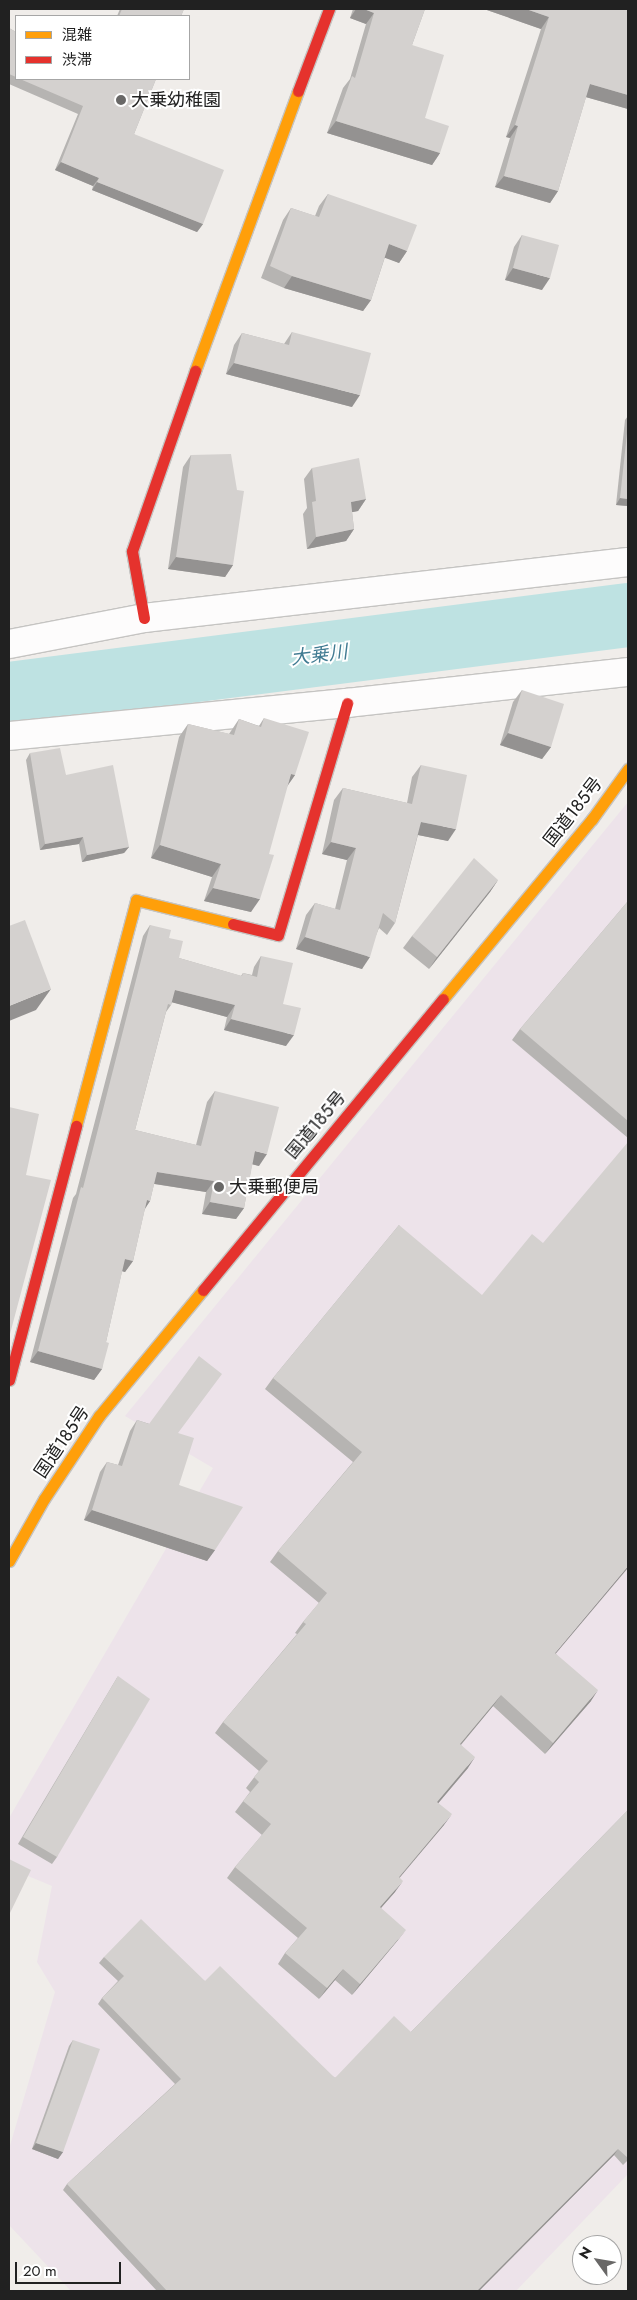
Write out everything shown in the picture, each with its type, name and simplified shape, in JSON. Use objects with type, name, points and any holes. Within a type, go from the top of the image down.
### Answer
[{"type":"main road","points":[[144,618],[132,550],[219,304],[329,9]]},
{"type":"main road","points":[[9,1380],[136,900],[278,935],[347,703]]},
{"type":"main road","name":"国道185号","points":[[9,1561],[44,1499],[99,1416],[592,819],[628,769]]},
{"type":"street","points":[[9,644],[144,618],[628,562]]},
{"type":"street","points":[[9,736],[347,703],[628,672]]},
{"type":"shaded area","points":[[628,802],[628,2174],[516,2291],[71,2291],[9,2225],[9,2149],[55,1992],[37,1962],[52,1886],[9,1868],[9,1818],[213,1468],[125,1416]]},
{"type":"building","points":[[122,9],[184,9],[181,15],[119,15]]},
{"type":"building","points":[[364,9],[425,9],[412,45],[444,55],[425,118],[449,126],[440,153],[336,121],[352,76],[355,78],[374,13]]},
{"type":"building","points":[[526,9],[628,9],[628,95],[590,84],[558,191],[504,176],[518,126],[515,125],[549,17]]},
{"type":"building","points":[[9,28],[15,31],[15,77],[9,74]]},
{"type":"building","points":[[22,80],[156,80],[134,134],[224,170],[203,224],[97,182],[99,178],[61,162],[83,106]]},
{"type":"building","points":[[328,194],[417,225],[407,251],[389,244],[371,300],[292,276],[270,266],[291,208],[319,217]]},
{"type":"building","points":[[522,235],[559,245],[550,278],[513,268]]},
{"type":"building","points":[[292,332],[371,353],[360,395],[234,363],[242,333],[289,345]]},
{"type":"building","points":[[628,424],[628,499],[620,498]]},
{"type":"building","points":[[231,454],[237,490],[244,491],[233,565],[176,557],[191,455]]},
{"type":"building","points":[[359,458],[366,499],[351,502],[354,529],[316,537],[312,502],[316,501],[312,468]]},
{"type":"building","points":[[522,690],[564,704],[551,747],[508,733]]},
{"type":"building","points":[[264,718],[309,732],[295,775],[291,774],[269,854],[274,855],[260,899],[213,888],[221,864],[160,845],[188,724],[234,735],[239,719],[261,727]]},
{"type":"building","points":[[60,748],[66,775],[113,765],[129,847],[87,855],[83,837],[45,844],[30,753]]},
{"type":"building","points":[[421,765],[467,775],[456,829],[421,822],[395,923],[383,913],[370,957],[305,937],[315,903],[340,910],[356,848],[331,842],[343,788],[412,804]]},
{"type":"building","points":[[474,858],[498,880],[437,957],[412,936]]},
{"type":"building","points":[[628,901],[628,1121],[520,1029]]},
{"type":"building","points":[[25,920],[51,989],[9,1006],[9,926]]},
{"type":"building","points":[[150,925],[171,930],[169,938],[183,941],[179,958],[242,976],[243,973],[257,977],[261,956],[293,963],[283,1004],[301,1008],[294,1035],[231,1019],[235,1005],[175,990],[171,1005],[168,1004],[135,1130],[201,1146],[215,1091],[279,1107],[267,1154],[255,1151],[244,1208],[210,1202],[214,1181],[157,1172],[150,1201],[147,1200],[133,1261],[125,1259],[106,1342],[109,1343],[102,1369],[38,1351],[81,1187],[83,1188]]},
{"type":"building","points":[[9,1107],[39,1114],[26,1175],[51,1180],[10,1334],[9,1333]]},
{"type":"building","points":[[628,1142],[628,1566],[555,1653],[598,1690],[553,1743],[501,1695],[460,1744],[475,1757],[437,1802],[452,1814],[399,1877],[403,1881],[380,1907],[406,1930],[360,1984],[343,1969],[327,1988],[285,1953],[307,1928],[235,1867],[271,1824],[243,1801],[259,1782],[254,1777],[268,1761],[223,1722],[306,1624],[303,1622],[327,1593],[278,1551],[362,1452],[273,1378],[399,1225],[482,1295],[532,1234],[543,1243]]},
{"type":"building","points":[[199,1356],[222,1374],[178,1433],[194,1438],[179,1485],[243,1507],[215,1550],[92,1510],[107,1462],[122,1466],[137,1420],[149,1424]]},
{"type":"building","points":[[118,1676],[150,1699],[57,1857],[23,1837]]},
{"type":"building","points":[[628,1810],[628,2158],[618,2149],[477,2291],[167,2291],[67,2184],[181,2079],[102,1998],[124,1976],[104,1957],[141,1919],[205,1981],[220,1966],[335,2078],[394,2016],[411,2032]]},
{"type":"building","points":[[9,1859],[31,1870],[9,1915]]},
{"type":"building","points":[[73,2040],[100,2049],[63,2152],[36,2143]]},
{"type":"waterway","name":"大乗川","points":[[9,694],[628,615]]},
{"type":"traffic: slow","points":[[195,371],[298,91]]},
{"type":"traffic: slow","points":[[443,999],[592,819],[628,769]]},
{"type":"traffic: slow","points":[[76,1126],[136,900],[233,924]]},
{"type":"traffic: slow","points":[[9,1561],[44,1499],[99,1416],[203,1290]]},
{"type":"traffic: jam","points":[[298,91],[329,9]]},
{"type":"traffic: jam","points":[[144,618],[132,551],[195,371]]},
{"type":"traffic: jam","points":[[233,924],[278,935],[347,703]]},
{"type":"traffic: jam","points":[[203,1290],[443,999]]},
{"type":"traffic: jam","points":[[9,1380],[76,1126]]},
{"type":"place","name":"大乗幼稚園","points":[[121,100]]},
{"type":"place","name":"大乗郵便局","points":[[219,1187]]}]
